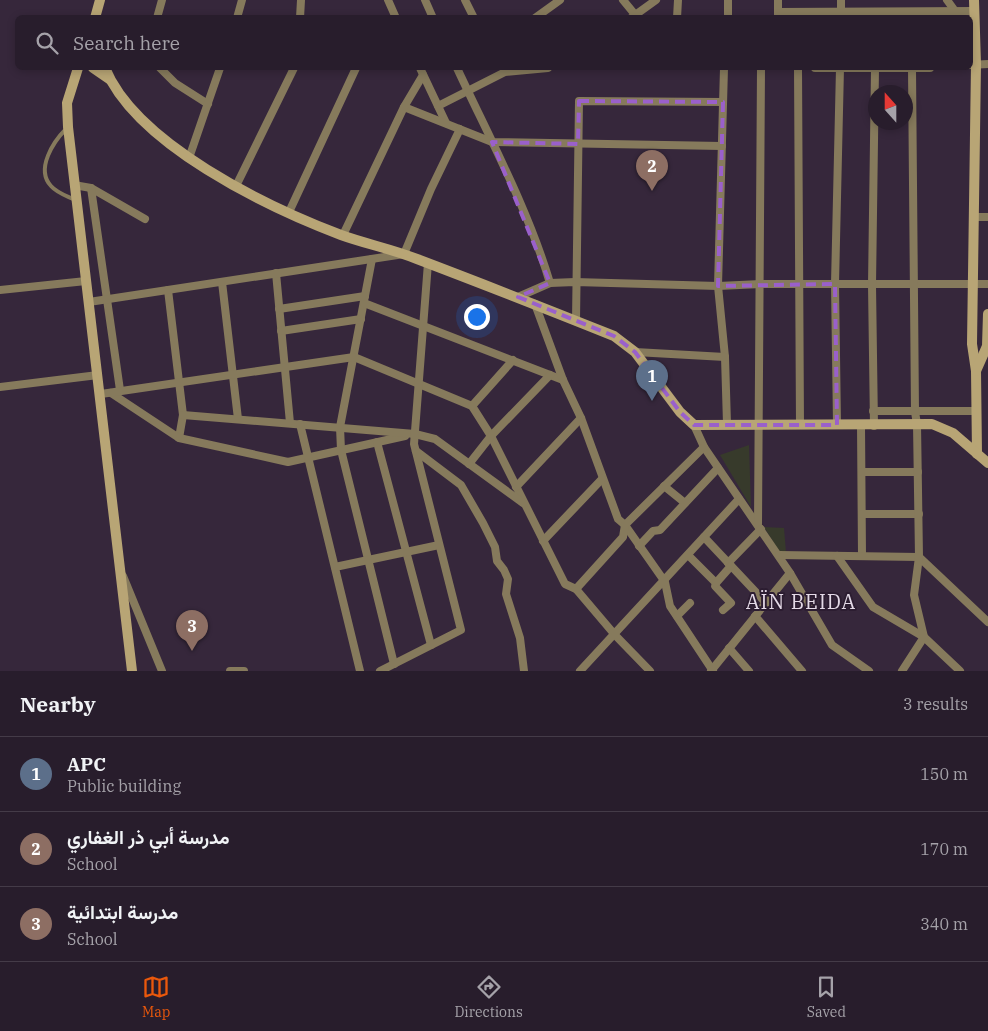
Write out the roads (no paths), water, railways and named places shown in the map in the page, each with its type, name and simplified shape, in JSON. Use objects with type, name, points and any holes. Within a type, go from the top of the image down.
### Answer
[{"type":"main road","points":[[95,15],[100,0]]},
{"type":"main road","points":[[974,0],[972,344],[976,371],[977,454]]},
{"type":"main road","points":[[77,70],[68,103],[68,127],[98,375],[106,394],[120,568],[132,671]]},
{"type":"main road","points":[[96,70],[110,79]]},
{"type":"main road","points":[[107,70],[110,79],[123,98],[153,130],[189,158],[236,186],[289,212],[343,235],[404,254],[614,336],[635,352],[680,412],[694,425],[874,426],[932,424],[947,429],[988,463]]},
{"type":"main road","points":[[976,371],[988,346],[988,314]]},
{"type":"street","points":[[158,15],[162,0]]},
{"type":"street","points":[[238,15],[242,0]]},
{"type":"street","points":[[300,15],[301,0]]},
{"type":"street","points":[[388,0],[395,15]]},
{"type":"street","points":[[424,0],[432,15]]},
{"type":"street","points":[[465,0],[472,15]]},
{"type":"street","points":[[539,15],[560,0]]},
{"type":"street","points":[[623,0],[633,15]]},
{"type":"street","points":[[637,15],[656,0]]},
{"type":"street","points":[[677,15],[678,0]]},
{"type":"street","points":[[728,0],[728,15]]},
{"type":"street","points":[[778,0],[778,15],[974,12]]},
{"type":"street","points":[[841,0],[841,15]]},
{"type":"street","points":[[946,0],[955,11]]},
{"type":"street","points":[[973,65],[988,64]]},
{"type":"street","points":[[162,70],[175,83],[208,104]]},
{"type":"street","points":[[189,158],[219,70]]},
{"type":"street","points":[[236,186],[293,70]]},
{"type":"street","points":[[289,212],[355,70]]},
{"type":"street","points":[[457,70],[492,142],[543,260],[550,283]]},
{"type":"street","points":[[438,106],[468,92],[502,70]]},
{"type":"street","points":[[724,70],[718,286],[725,357],[727,424]]},
{"type":"street","points":[[716,583],[759,527],[761,70]]},
{"type":"street","points":[[798,70],[800,425]]},
{"type":"street","points":[[837,426],[835,284],[840,70]]},
{"type":"street","points":[[874,426],[872,285],[875,70]]},
{"type":"street","points":[[902,671],[924,637],[914,595],[919,557],[919,514],[917,424],[915,412],[912,70]]},
{"type":"street","points":[[422,71],[446,124]]},
{"type":"street","points":[[343,235],[422,71]]},
{"type":"street","points":[[576,321],[579,101],[723,102]]},
{"type":"street","points":[[404,107],[492,142],[722,146]]},
{"type":"street","points":[[89,302],[404,254],[431,189],[460,129]]},
{"type":"street","points":[[74,185],[91,188],[145,219]]},
{"type":"street","points":[[91,188],[120,390]]},
{"type":"street","points":[[974,217],[988,217]]},
{"type":"street","points":[[372,259],[340,427],[341,450],[394,664]]},
{"type":"street","points":[[380,671],[461,630],[416,451],[415,434],[428,263]]},
{"type":"street","points":[[276,273],[290,423]]},
{"type":"street","points":[[0,290],[86,280]]},
{"type":"street","points":[[222,282],[238,419]]},
{"type":"street","points":[[518,298],[550,283],[576,282],[718,286],[761,284],[988,284]]},
{"type":"street","points":[[168,290],[183,415],[179,438]]},
{"type":"street","points":[[279,309],[364,300],[424,326],[563,380]]},
{"type":"street","points":[[535,304],[563,380],[581,418],[618,519],[625,525],[664,582],[670,606],[712,670],[790,573]]},
{"type":"street","points":[[281,330],[361,320]]},
{"type":"street","points":[[635,352],[725,357]]},
{"type":"street","points":[[106,394],[178,381],[354,357],[472,406],[491,436],[565,584],[576,589],[650,671]]},
{"type":"street","points":[[472,406],[513,360]]},
{"type":"street","points":[[0,387],[98,375]]},
{"type":"street","points":[[469,464],[491,436],[550,375]]},
{"type":"street","points":[[106,394],[179,438],[288,462],[415,434]]},
{"type":"street","points":[[873,411],[977,411]]},
{"type":"street","points":[[183,415],[415,434],[435,439],[524,504]]},
{"type":"street","points":[[516,487],[581,418]]},
{"type":"street","points":[[300,424],[360,671]]},
{"type":"street","points":[[694,425],[704,447],[779,556],[832,644],[869,671]]},
{"type":"street","points":[[861,426],[862,555]]},
{"type":"street","points":[[377,442],[431,645]]},
{"type":"street","points":[[576,589],[623,537],[625,525],[704,447]]},
{"type":"street","points":[[416,451],[460,485],[484,523],[495,547],[497,561],[508,579],[506,594],[520,638],[524,671]]},
{"type":"street","points":[[640,546],[653,532],[660,530],[718,468]]},
{"type":"street","points":[[862,472],[918,472]]},
{"type":"street","points":[[543,541],[602,479]]},
{"type":"street","points":[[664,486],[685,503]]},
{"type":"street","points":[[580,671],[739,499]]},
{"type":"street","points":[[862,514],[919,514]]},
{"type":"street","points":[[704,537],[766,603]]},
{"type":"street","points":[[334,568],[439,545]]},
{"type":"street","points":[[688,555],[716,583],[715,586],[731,602],[723,610]]},
{"type":"street","points":[[779,556],[862,555],[919,557],[988,622]]},
{"type":"street","points":[[837,556],[873,607],[924,637],[960,671]]},
{"type":"street","points":[[120,568],[162,671]]},
{"type":"street","points":[[677,616],[690,603]]},
{"type":"street","points":[[755,616],[802,671]]},
{"type":"street","points":[[729,648],[749,671]]},
{"type":"street","points":[[230,671],[243,671]]},
{"type":"lane","points":[[68,127],[48,154],[46,162],[47,178],[54,189],[76,200]]},
{"type":"place","name":"مدرسة أبي ذر الغفاري","points":[[652,191]]},
{"type":"place","name":"APC","points":[[652,401]]},
{"type":"place","name":"مدرسة ابتدائية","points":[[192,651]]},
{"type":"district","name":"AÏN BEIDA","points":[[801,601]]}]
